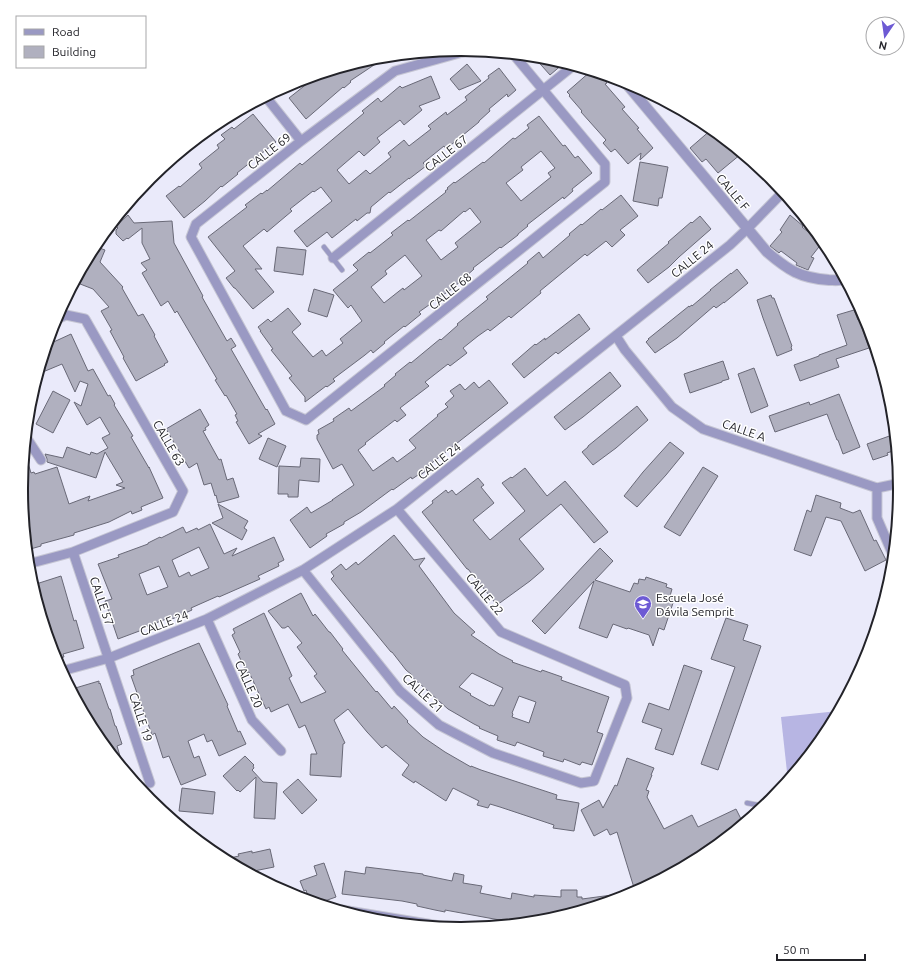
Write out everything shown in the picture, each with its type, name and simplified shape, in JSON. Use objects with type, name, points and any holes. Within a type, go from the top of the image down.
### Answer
[{"type":"street","name":"CALLE 69","points":[[244,333],[191,237],[196,224],[301,140],[395,71],[447,56]]},
{"type":"street","points":[[519,60],[544,90]]},
{"type":"street","name":"CALLE 67","points":[[333,258],[568,70]]},
{"type":"street","name":"CALLE 68","points":[[244,333],[286,411],[306,420],[606,182],[605,164],[544,90]]},
{"type":"street","name":"CALLE F","points":[[634,93],[767,252],[799,275],[818,279],[839,280]]},
{"type":"street","points":[[269,101],[301,140]]},
{"type":"street","name":"CALLE 24","points":[[68,669],[109,658],[207,619],[303,570],[397,509],[730,244],[779,196]]},
{"type":"street","name":"CALLE 63","points":[[64,317],[85,319],[183,491],[173,512],[73,552]]},
{"type":"street","name":"CALLE A","points":[[616,336],[625,350],[672,407],[703,429],[877,488]]},
{"type":"street","points":[[30,450],[41,460]]},
{"type":"street","points":[[889,546],[877,518],[877,488],[893,485]]},
{"type":"street","name":"CALLE 22","points":[[397,509],[502,632],[625,685],[627,698],[594,781],[581,783],[544,771]]},
{"type":"street","points":[[34,562],[73,552]]},
{"type":"street","name":"CALLE 57","points":[[73,552],[109,658]]},
{"type":"street","name":"CALLE 21","points":[[303,570],[400,691],[439,725],[493,753],[544,771]]},
{"type":"street","name":"CALLE 20","points":[[207,619],[252,720],[281,751]]},
{"type":"street","name":"CALLE 19","points":[[109,658],[150,783]]},
{"type":"lane","points":[[324,247],[342,270]]},
{"type":"lane","points":[[747,803],[756,805]]},
{"type":"shaded area","points":[[831,712],[804,752],[787,773],[787,772],[781,717]]},
{"type":"building","points":[[467,64],[481,81],[459,90],[450,79]]},
{"type":"building","points":[[540,64],[558,68],[550,75]]},
{"type":"building","points":[[373,66],[350,81],[351,82],[344,88],[343,87],[306,119],[289,98],[306,85],[321,79]]},
{"type":"building","points":[[499,68],[516,90],[508,97],[507,94],[489,109],[490,111],[479,122],[446,149],[444,146],[423,163],[426,166],[390,193],[389,192],[371,207],[370,213],[367,213],[357,221],[356,219],[332,238],[327,232],[307,247],[294,231],[332,201],[321,187],[314,192],[313,191],[290,209],[292,211],[267,232],[264,229],[243,246],[262,269],[255,269],[274,292],[253,309],[226,278],[235,271],[208,237],[247,207],[245,205],[261,193],[262,194],[267,191],[300,163],[302,165],[364,113],[362,111],[378,98],[381,102],[400,86],[402,88],[431,76],[440,98],[419,106],[422,110],[404,125],[400,120],[377,138],[380,142],[364,156],[359,151],[337,170],[349,184],[366,170],[370,174],[391,157],[388,153],[404,140],[409,146],[431,129],[428,126],[446,112],[447,115],[467,100],[465,97]]},
{"type":"building","points":[[586,75],[605,81],[607,83],[605,84],[625,107],[622,109],[639,128],[637,129],[653,148],[640,160],[641,153],[628,164],[615,149],[611,152],[603,143],[606,140],[581,112],[582,111],[567,92]]},
{"type":"building","points":[[253,114],[276,142],[184,218],[166,196],[179,186],[180,187],[202,168],[199,164],[219,148],[217,145],[225,139],[221,135],[232,127],[234,129]]},
{"type":"building","points":[[539,116],[563,146],[565,145],[575,158],[578,156],[592,173],[572,189],[573,191],[564,199],[563,197],[527,225],[528,226],[518,235],[473,268],[474,269],[453,288],[419,312],[421,314],[384,342],[385,343],[373,353],[371,350],[333,379],[335,381],[305,402],[305,397],[289,378],[292,376],[271,350],[273,349],[258,327],[268,319],[271,322],[288,308],[301,324],[292,332],[313,357],[322,350],[326,356],[343,343],[340,339],[362,321],[351,305],[348,308],[333,290],[358,270],[353,265],[393,235],[391,233],[446,192],[445,191],[448,189],[447,188],[454,182],[455,183],[483,162],[484,163],[513,138],[515,139],[529,128],[527,125]],"holes":[[[541,151],[555,168],[548,173],[551,177],[521,201],[506,183],[523,170],[521,167]],[[470,208],[481,222],[455,243],[458,247],[441,260],[426,240],[439,230],[441,231],[464,211],[465,212]],[[405,255],[422,276],[404,290],[403,288],[384,303],[371,287],[387,274],[385,271]]]},
{"type":"building","points":[[707,133],[737,157],[718,173],[706,159],[702,162],[690,148]]},
{"type":"building","points":[[640,162],[668,167],[662,198],[659,198],[658,206],[633,201]]},
{"type":"building","points":[[621,195],[638,216],[620,230],[625,235],[612,247],[606,241],[587,256],[585,254],[540,291],[541,293],[511,318],[509,316],[490,331],[488,329],[463,348],[467,353],[450,366],[448,364],[425,382],[429,386],[400,408],[406,415],[397,422],[395,420],[358,450],[373,471],[393,457],[397,462],[416,448],[409,440],[448,407],[445,404],[454,396],[450,391],[460,384],[465,390],[474,382],[479,388],[489,380],[508,403],[428,466],[430,468],[419,476],[418,475],[412,479],[411,477],[393,490],[392,489],[361,512],[344,522],[344,524],[326,534],[327,536],[310,548],[290,520],[307,507],[311,513],[354,485],[342,464],[333,469],[317,439],[317,435],[319,434],[318,430],[334,421],[333,419],[349,408],[351,411],[385,386],[384,385],[396,375],[395,374],[440,339],[441,340],[458,325],[457,324],[488,299],[486,297],[528,263],[527,262],[539,252],[543,258],[581,224],[582,225]]},
{"type":"building","points":[[128,215],[134,223],[172,221],[174,243],[227,341],[231,338],[236,346],[231,349],[275,424],[258,434],[262,436],[249,444],[236,422],[238,421],[235,415],[237,414],[215,380],[217,379],[177,311],[175,313],[168,301],[161,306],[142,273],[147,270],[141,263],[150,259],[142,243],[142,228],[123,241],[116,234],[116,230],[118,228],[117,227]]},
{"type":"building","points":[[790,215],[808,232],[819,247],[811,257],[814,258],[808,270],[796,265],[797,263],[781,251],[779,253],[770,246],[782,232],[780,230]]},
{"type":"building","points":[[700,216],[711,229],[669,267],[648,283],[637,270],[691,222],[692,223]]},
{"type":"building","points":[[277,247],[306,250],[303,275],[274,271]]},
{"type":"building","points":[[101,249],[105,250],[100,262],[123,287],[122,288],[138,316],[143,314],[168,362],[164,364],[165,365],[136,381],[110,331],[112,330],[101,311],[109,307],[93,289],[80,284]]},
{"type":"building","points":[[737,269],[748,283],[724,303],[716,308],[714,306],[677,338],[655,353],[646,342],[648,339],[689,306],[692,306]]},
{"type":"building","points":[[314,289],[334,295],[327,317],[308,311]]},
{"type":"building","points":[[771,295],[772,298],[774,298],[792,346],[792,350],[777,356],[757,300]]},
{"type":"building","points":[[854,310],[869,348],[836,359],[839,367],[800,381],[794,365],[847,345],[837,315]]},
{"type":"building","points":[[579,314],[590,329],[558,354],[556,352],[524,378],[512,364],[535,344],[536,345],[545,338],[545,340]]},
{"type":"building","points":[[71,334],[88,371],[93,369],[108,396],[110,395],[115,404],[114,405],[133,436],[131,437],[149,467],[163,498],[141,507],[142,510],[132,514],[131,511],[109,522],[74,533],[74,535],[41,544],[41,546],[32,548],[29,517],[29,466],[31,473],[34,472],[35,474],[57,467],[69,504],[90,496],[88,501],[125,488],[116,485],[123,482],[105,452],[96,478],[47,462],[45,454],[63,458],[67,447],[90,455],[91,452],[97,454],[108,448],[102,438],[110,434],[100,417],[87,425],[74,402],[81,406],[88,384],[80,381],[75,392],[62,364],[45,371],[54,342]]},
{"type":"building","points":[[723,361],[729,379],[690,393],[684,374]]},
{"type":"building","points":[[754,368],[768,406],[751,413],[738,374]]},
{"type":"building","points":[[610,372],[621,386],[565,430],[554,417]]},
{"type":"building","points":[[53,391],[70,400],[53,433],[36,424]]},
{"type":"building","points":[[839,394],[860,447],[843,454],[827,414],[775,432],[769,416],[809,402],[810,405]]},
{"type":"building","points":[[637,406],[648,420],[616,448],[593,465],[582,452]]},
{"type":"building","points":[[200,409],[209,425],[205,428],[206,430],[203,431],[219,460],[221,459],[227,480],[233,478],[239,497],[218,503],[211,483],[204,485],[197,463],[189,468],[166,429]]},
{"type":"building","points":[[889,436],[891,452],[887,453],[888,455],[873,460],[867,444]]},
{"type":"building","points":[[268,438],[286,446],[277,467],[259,459]]},
{"type":"building","points":[[670,442],[684,453],[637,507],[624,496]]},
{"type":"building","points":[[301,458],[320,459],[319,482],[299,480],[298,497],[288,497],[288,494],[278,494],[279,466],[300,467]]},
{"type":"building","points":[[703,467],[718,476],[680,536],[664,527]]},
{"type":"building","points":[[525,468],[547,496],[565,481],[608,532],[594,543],[561,504],[519,539],[544,569],[497,605],[422,512],[433,503],[432,501],[446,490],[448,493],[452,490],[456,495],[478,478],[484,485],[481,487],[494,503],[473,520],[490,540],[525,511],[502,483],[511,477],[512,478]]},
{"type":"building","points":[[816,495],[841,503],[840,508],[853,513],[860,510],[874,541],[876,540],[886,560],[865,571],[841,521],[826,517],[811,556],[794,550],[807,510],[811,512]]},
{"type":"building","points":[[218,504],[248,521],[244,528],[247,530],[242,540],[212,523],[223,518]]},
{"type":"building","points":[[210,524],[224,554],[237,548],[232,556],[274,537],[284,560],[278,563],[279,566],[258,576],[260,579],[191,608],[192,610],[170,620],[169,618],[118,639],[105,601],[112,599],[98,564],[119,557],[118,555],[148,544],[183,527],[186,533],[197,528],[198,530]],"holes":[[[199,547],[209,568],[191,576],[189,572],[179,577],[172,560]],[[159,566],[168,587],[147,595],[139,574]]]},
{"type":"building","points":[[394,535],[414,560],[425,558],[419,566],[454,613],[475,632],[471,635],[499,654],[513,661],[512,662],[541,672],[542,670],[562,677],[561,680],[609,697],[597,732],[603,734],[592,765],[582,762],[580,765],[564,759],[563,762],[543,756],[544,752],[517,742],[515,746],[497,740],[498,736],[479,728],[480,727],[448,709],[411,676],[412,675],[406,670],[331,579],[334,576],[331,572],[341,564],[346,570],[356,562],[358,565]],"holes":[[[472,673],[503,688],[494,706],[490,706],[459,687]],[[519,696],[536,702],[529,723],[512,717],[512,713]]]},
{"type":"building","points":[[600,548],[613,561],[595,580],[630,592],[634,583],[638,584],[639,579],[645,580],[646,577],[667,584],[666,587],[672,589],[670,596],[675,597],[664,630],[659,628],[653,646],[649,635],[613,624],[607,638],[579,628],[594,581],[545,634],[532,621]]},
{"type":"building","points":[[61,576],[74,621],[76,620],[84,648],[63,654],[64,657],[62,657],[51,628],[39,583]]},
{"type":"building","points":[[301,593],[313,616],[315,614],[330,632],[343,649],[342,650],[376,692],[377,691],[392,709],[394,706],[408,721],[407,722],[423,737],[471,767],[557,795],[556,799],[579,803],[574,831],[553,828],[554,825],[490,804],[488,808],[477,805],[479,801],[453,788],[446,801],[415,781],[414,783],[402,775],[409,765],[386,745],[382,748],[348,709],[334,720],[345,743],[343,744],[341,777],[310,775],[311,754],[317,754],[305,725],[299,728],[288,704],[271,712],[269,707],[266,709],[249,672],[247,673],[238,654],[240,652],[232,635],[235,633],[233,629],[264,613],[292,676],[289,678],[301,703],[326,692],[314,676],[317,674],[297,647],[302,643],[288,626],[282,628],[268,611]]},
{"type":"building","points":[[726,618],[748,625],[743,640],[761,646],[718,770],[701,764],[735,667],[711,659]]},
{"type":"building","points":[[199,643],[228,705],[227,706],[238,732],[240,731],[246,744],[219,756],[212,740],[207,742],[204,734],[188,741],[194,758],[199,756],[206,775],[181,785],[169,756],[163,758],[155,733],[152,735],[131,676],[134,675],[133,670]]},
{"type":"building","points":[[684,665],[702,671],[673,755],[655,749],[662,729],[642,722],[649,703],[669,710]]},
{"type":"building","points":[[99,681],[122,744],[117,746],[120,755],[101,729],[77,688]]},
{"type":"building","points":[[245,756],[254,765],[252,770],[263,782],[277,783],[275,819],[254,818],[256,777],[240,792],[238,790],[237,791],[223,776]]},
{"type":"building","points":[[627,758],[654,768],[646,790],[649,791],[647,797],[664,829],[692,815],[698,827],[736,809],[741,818],[701,849],[677,864],[633,886],[617,832],[610,835],[607,829],[594,836],[581,810],[599,800],[603,808],[615,785],[617,786]]},
{"type":"building","points":[[298,779],[317,800],[302,814],[283,792]]},
{"type":"building","points":[[182,788],[215,792],[213,814],[179,811]]},
{"type":"building","points":[[270,849],[274,867],[256,870],[233,857],[239,856],[238,854],[252,851],[252,853]]},
{"type":"building","points":[[324,863],[336,897],[326,900],[307,894],[306,890],[304,891],[300,881],[317,875],[314,866]]},
{"type":"building","points":[[366,867],[423,874],[452,881],[454,873],[464,875],[463,883],[482,886],[480,893],[511,899],[512,893],[534,897],[534,895],[561,897],[561,890],[577,890],[577,897],[582,897],[582,899],[610,895],[572,907],[517,918],[499,920],[445,910],[445,912],[402,901],[342,894],[345,871],[365,874]]},
{"type":"place","name":"Escuela José Dávila Semprit","points":[[643,619]]}]
